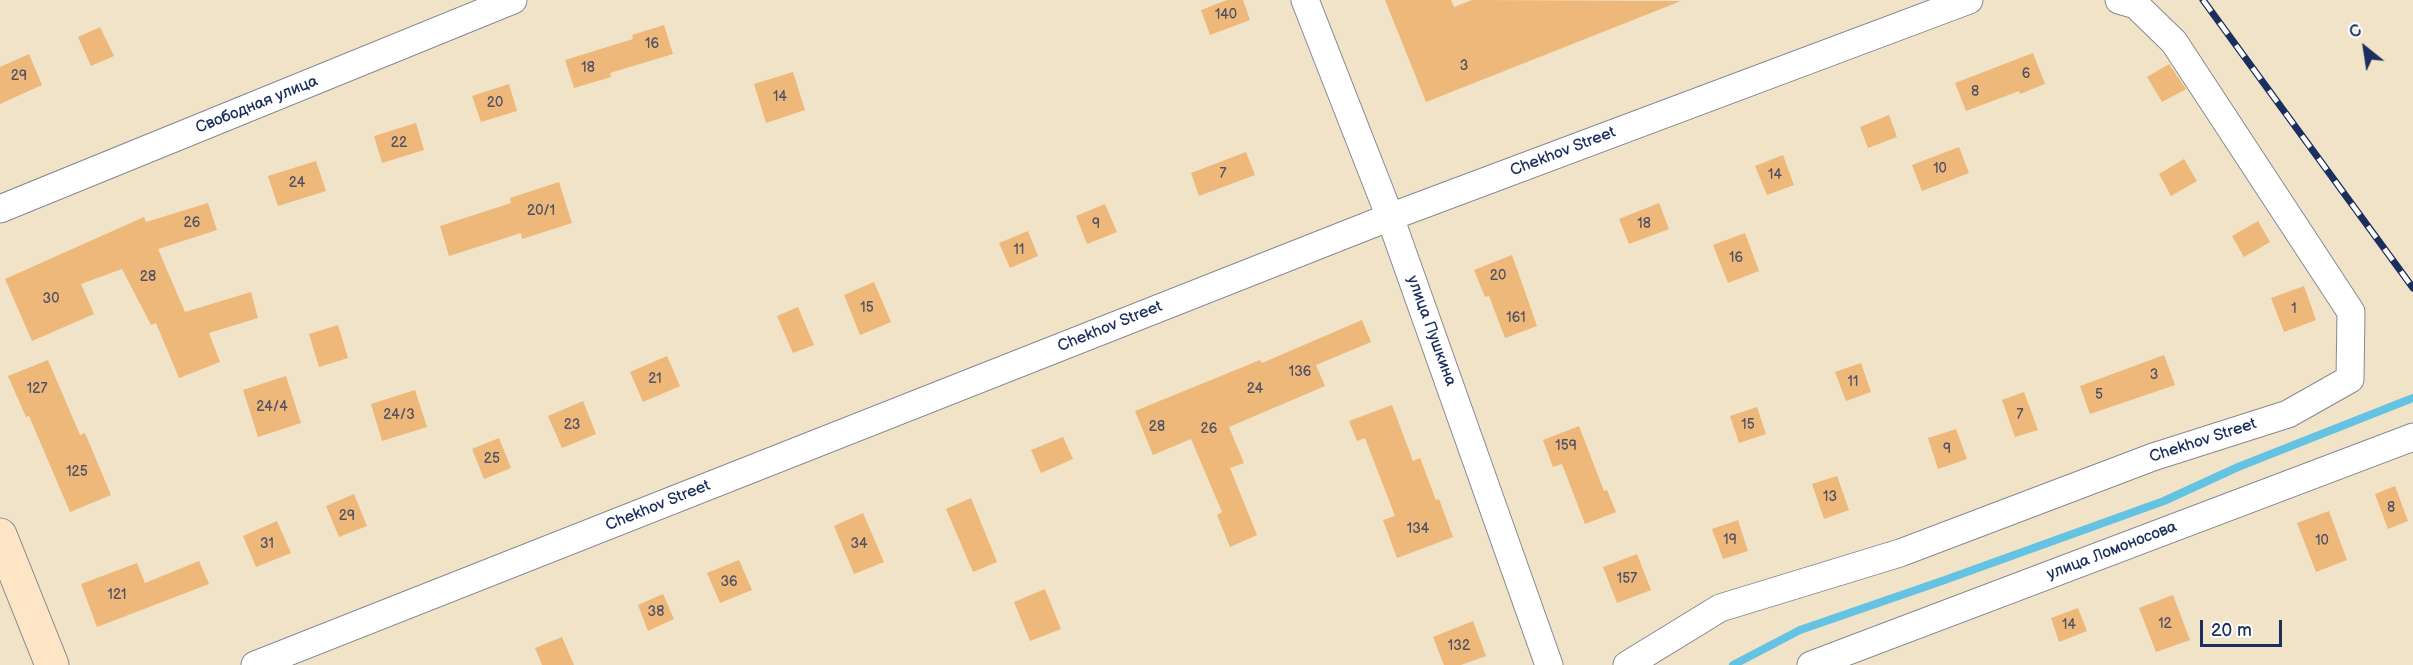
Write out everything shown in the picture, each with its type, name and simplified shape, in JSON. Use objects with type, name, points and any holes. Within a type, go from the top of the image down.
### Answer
[{"type":"main road","points":[[0,535],[52,665]]},
{"type":"street","name":"Свободная улица","points":[[0,208],[513,0]]},
{"type":"street","name":"улица Пушкина","points":[[1305,0],[1390,217],[1549,665]]},
{"type":"street","name":"Chekhov Street","points":[[255,665],[1390,217],[1969,0]]},
{"type":"street","name":"Chekhov Street","points":[[1628,665],[1720,608],[1900,553],[2153,457],[2288,414],[2350,379],[2351,312],[2174,42],[2136,5],[2119,0]]},
{"type":"street","name":"улица Ломоносова","points":[[1811,665],[2413,437]]},
{"type":"building","points":[[1227,0],[1243,0],[1250,20],[1210,35],[1201,10]]},
{"type":"building","points":[[1385,0],[1451,0],[1454,7],[1472,0],[1681,1],[1426,102]]},
{"type":"building","points":[[664,25],[673,54],[610,73],[611,77],[574,88],[565,60],[633,39],[632,35]]},
{"type":"building","points":[[100,27],[114,56],[91,66],[78,37]]},
{"type":"building","points":[[2033,53],[2045,84],[1966,111],[1955,83]]},
{"type":"building","points":[[29,54],[42,85],[0,104],[0,67]]},
{"type":"building","points":[[2169,64],[2186,89],[2162,102],[2147,77]]},
{"type":"building","points":[[793,72],[805,110],[766,123],[754,84]]},
{"type":"building","points":[[509,84],[517,111],[481,122],[472,96]]},
{"type":"building","points":[[1889,115],[1897,137],[1868,148],[1860,127]]},
{"type":"building","points":[[416,123],[424,150],[382,163],[374,136]]},
{"type":"building","points":[[1959,147],[1969,173],[1922,191],[1912,165]]},
{"type":"building","points":[[1246,152],[1255,175],[1199,196],[1191,173]]},
{"type":"building","points":[[1783,155],[1794,185],[1767,195],[1755,166]]},
{"type":"building","points":[[2184,159],[2197,181],[2171,196],[2159,174]]},
{"type":"building","points":[[316,161],[326,191],[278,206],[268,176]]},
{"type":"building","points":[[559,182],[572,223],[522,239],[521,233],[449,256],[440,226],[511,203],[510,198]]},
{"type":"building","points":[[208,203],[217,230],[158,249],[185,312],[251,292],[258,318],[209,333],[220,362],[179,378],[156,323],[151,325],[122,269],[81,284],[94,314],[32,341],[5,279],[144,217],[146,222]]},
{"type":"building","points":[[1659,203],[1669,229],[1629,244],[1619,219]]},
{"type":"building","points":[[1105,204],[1117,232],[1087,244],[1076,216]]},
{"type":"building","points":[[2258,221],[2270,242],[2244,257],[2232,236]]},
{"type":"building","points":[[1028,231],[1038,256],[1010,268],[999,243]]},
{"type":"building","points":[[1745,233],[1759,271],[1728,283],[1713,245]]},
{"type":"building","points":[[1512,255],[1537,326],[1505,338],[1489,296],[1485,297],[1474,270]]},
{"type":"building","points":[[874,282],[891,322],[860,335],[844,295]]},
{"type":"building","points":[[2304,286],[2316,320],[2284,332],[2271,298]]},
{"type":"building","points":[[798,307],[814,345],[793,353],[777,316]]},
{"type":"building","points":[[1362,320],[1371,342],[1316,365],[1325,386],[1229,427],[1244,463],[1230,468],[1257,535],[1230,547],[1217,515],[1222,512],[1191,439],[1153,455],[1135,411],[1260,360],[1262,363]]},
{"type":"building","points":[[338,325],[348,358],[319,367],[309,334]]},
{"type":"building","points":[[2164,355],[2175,385],[2090,414],[2080,386]]},
{"type":"building","points":[[667,356],[680,386],[643,402],[630,372]]},
{"type":"building","points":[[48,360],[80,435],[85,433],[111,495],[70,512],[29,416],[26,417],[8,376]]},
{"type":"building","points":[[1861,363],[1871,392],[1846,401],[1835,372]]},
{"type":"building","points":[[286,376],[301,423],[258,437],[243,390]]},
{"type":"building","points":[[415,390],[427,427],[382,441],[371,404]]},
{"type":"building","points":[[2024,392],[2038,430],[2015,437],[2002,400]]},
{"type":"building","points":[[583,401],[596,434],[562,448],[548,416]]},
{"type":"building","points":[[1392,405],[1413,461],[1420,458],[1453,537],[1397,558],[1383,520],[1395,516],[1365,438],[1357,441],[1349,421]]},
{"type":"building","points":[[1757,407],[1766,434],[1739,443],[1730,416]]},
{"type":"building","points":[[1579,426],[1604,491],[1607,490],[1616,512],[1585,524],[1562,464],[1553,467],[1543,440]]},
{"type":"building","points":[[1956,429],[1967,459],[1938,469],[1928,438]]},
{"type":"building","points":[[1063,437],[1073,459],[1041,473],[1031,450]]},
{"type":"building","points":[[499,438],[511,468],[484,479],[472,449]]},
{"type":"building","points":[[1837,476],[1849,510],[1824,519],[1812,484]]},
{"type":"building","points":[[2395,486],[2408,521],[2388,529],[2375,494]]},
{"type":"building","points":[[354,494],[367,526],[339,537],[326,506]]},
{"type":"building","points":[[971,498],[997,562],[973,572],[946,509]]},
{"type":"building","points":[[2329,511],[2347,560],[2316,572],[2297,523]]},
{"type":"building","points":[[863,513],[884,562],[854,574],[834,526]]},
{"type":"building","points":[[1738,520],[1748,551],[1723,559],[1712,529]]},
{"type":"building","points":[[277,521],[291,553],[256,567],[243,536]]},
{"type":"building","points":[[1637,554],[1651,590],[1617,603],[1603,567]]},
{"type":"building","points":[[739,560],[752,590],[720,603],[707,573]]},
{"type":"building","points":[[199,561],[209,584],[97,627],[81,584],[137,563],[145,583]]},
{"type":"building","points":[[1045,589],[1061,629],[1030,641],[1014,602]]},
{"type":"building","points":[[663,594],[674,619],[648,631],[638,605]]},
{"type":"building","points":[[2173,595],[2190,640],[2156,652],[2139,608]]},
{"type":"building","points":[[2078,608],[2087,631],[2059,642],[2051,618]]},
{"type":"building","points":[[1473,621],[1486,656],[1461,665],[1444,665],[1433,637]]},
{"type":"building","points":[[562,637],[574,665],[542,665],[535,648]]},
{"type":"waterway","points":[[1733,665],[1800,630],[2164,501],[2238,467],[2413,398]]},
{"type":"railway","points":[[2203,0],[2413,288]]}]
